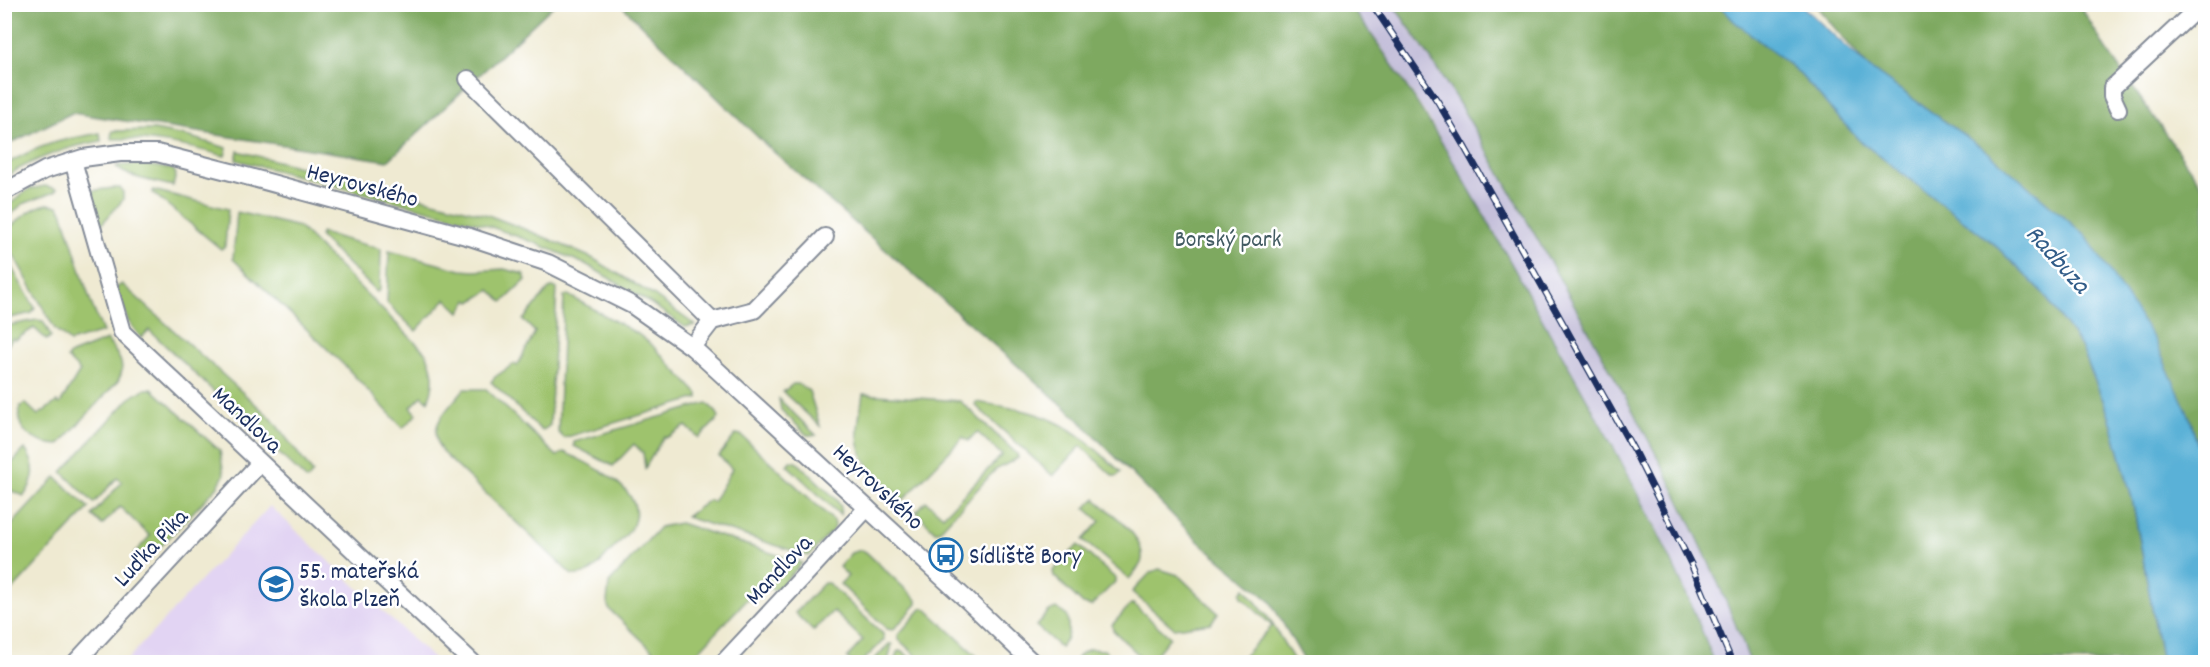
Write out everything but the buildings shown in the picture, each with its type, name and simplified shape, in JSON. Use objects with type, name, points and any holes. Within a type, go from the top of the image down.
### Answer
[{"type":"street","points":[[2118,109],[2112,96],[2112,88],[2202,4]]},
{"type":"street","points":[[468,79],[712,321]]},
{"type":"street","name":"Heyrovského","points":[[4,192],[45,170],[73,161],[120,153],[166,155],[470,237],[548,263],[632,305],[692,347],[1032,663]]},
{"type":"street","name":"Mandlova","points":[[73,161],[122,332],[472,663]]},
{"type":"street","points":[[692,347],[712,321],[754,310],[825,237]]},
{"type":"street","name":"Luďka Pika","points":[[76,663],[260,464]]},
{"type":"street","name":"Mandlova","points":[[724,663],[867,508]]},
{"type":"shaded area","points":[[1350,5],[1393,5],[1457,99],[1568,293],[1665,470],[1698,535],[1730,608],[1750,662],[1714,662],[1667,550],[1599,421],[1428,117]]},
{"type":"shaded area","name":"55. mateřská škola Plzeň","points":[[270,506],[437,662],[125,662]]},
{"type":"green space","points":[[5,5],[554,5],[388,161],[72,113],[5,146]]},
{"type":"green space","name":"Borský park","points":[[621,5],[1350,5],[1404,83],[1455,164],[1594,411],[1659,534],[1714,662],[1305,662],[1270,601],[1199,542],[1076,417],[767,146]]},
{"type":"green space","points":[[1393,5],[1719,5],[1734,21],[1797,71],[1859,140],[1994,244],[2043,293],[2081,346],[2109,415],[2132,498],[2162,662],[1750,662],[1709,562],[1637,418],[1480,138],[1438,70]]},
{"type":"green space","points":[[1815,5],[2080,5],[2105,48],[2205,190],[2205,470],[2190,418],[1989,153],[1868,67]]},
{"type":"green space","points":[[154,130],[190,137],[227,148],[225,156],[169,143],[111,139],[112,131]]},
{"type":"green space","points":[[100,133],[101,141],[51,154],[5,177],[5,165],[29,152],[62,141]]},
{"type":"green space","points":[[238,151],[488,215],[592,258],[653,295],[695,325],[685,327],[589,266],[538,244],[486,225],[236,160]]},
{"type":"green space","points":[[137,164],[173,169],[176,174],[173,186],[134,177],[116,166]]},
{"type":"green space","points":[[45,186],[57,189],[55,192],[23,204],[5,219],[5,208],[29,189]]},
{"type":"green space","points":[[120,188],[123,192],[123,200],[99,227],[89,191]]},
{"type":"green space","points":[[153,190],[228,209],[225,246],[221,249],[153,193]]},
{"type":"green space","points":[[48,204],[58,206],[62,211],[91,303],[103,332],[70,342],[55,329],[5,240],[5,232],[19,219],[30,211]]},
{"type":"green space","points":[[237,212],[299,227],[426,353],[433,377],[431,394],[428,401],[422,396],[411,407],[417,414],[403,428],[346,367],[233,259]]},
{"type":"green space","points":[[321,233],[381,249],[380,290],[377,292],[320,237]]},
{"type":"green space","points":[[389,251],[461,270],[504,269],[524,274],[526,280],[503,302],[490,290],[471,302],[468,300],[460,312],[446,299],[416,331],[387,303]]},
{"type":"green space","points":[[5,256],[35,308],[32,313],[5,319]]},
{"type":"green space","points":[[122,284],[271,418],[313,473],[307,480],[149,330],[141,338],[128,321],[116,288]]},
{"type":"green space","points":[[554,287],[557,289],[550,425],[542,431],[491,382],[514,364],[517,366],[535,332],[523,320],[549,289]]},
{"type":"green space","points":[[568,295],[638,334],[652,345],[698,394],[698,398],[564,438],[558,432],[564,296]]},
{"type":"green space","points":[[43,321],[51,336],[47,340],[34,328],[15,340],[12,338],[5,350],[5,326]]},
{"type":"green space","points":[[107,340],[122,365],[118,381],[59,445],[42,442],[28,434],[20,422],[20,406],[25,403],[38,415],[57,402],[60,404],[80,371],[67,358],[71,354]]},
{"type":"green space","points":[[793,384],[798,384],[809,391],[820,426],[783,392]]},
{"type":"green space","points":[[144,389],[152,389],[220,451],[224,475],[218,486],[144,564],[134,554],[150,536],[120,507],[102,525],[92,515],[122,482],[117,478],[94,503],[62,472],[129,399]]},
{"type":"green space","points":[[464,389],[486,389],[557,456],[564,452],[600,470],[624,489],[632,500],[636,512],[633,525],[601,562],[589,572],[572,575],[443,453],[436,435],[437,426],[445,411]]},
{"type":"green space","points":[[863,394],[960,401],[1017,454],[1018,458],[995,470],[939,531],[935,531],[916,512],[926,501],[943,516],[1002,455],[977,432],[968,441],[963,437],[903,500],[874,472],[859,447],[858,432]]},
{"type":"green space","points":[[779,399],[816,435],[807,435],[781,410]]},
{"type":"green space","points":[[976,402],[1026,411],[1054,421],[1081,437],[1121,472],[1113,476],[1081,446],[1053,476],[975,405]]},
{"type":"green space","points":[[707,403],[719,418],[699,438],[686,426],[666,438],[664,436],[645,468],[643,453],[634,444],[613,466],[574,446],[574,442]]},
{"type":"green space","points":[[736,434],[741,435],[834,521],[834,529],[809,556],[686,517],[709,500],[713,502],[732,469],[719,456]]},
{"type":"green space","points":[[25,449],[32,461],[34,472],[31,484],[24,496],[5,488],[4,463],[9,466]]},
{"type":"green space","points":[[790,461],[797,462],[836,499],[841,507],[840,515],[787,465]]},
{"type":"green space","points":[[56,477],[89,508],[5,598],[5,532]]},
{"type":"green space","points":[[1095,499],[1127,527],[1139,545],[1142,554],[1141,563],[1129,579],[1083,540],[1100,521],[1085,508]]},
{"type":"green space","points":[[680,523],[802,563],[779,588],[774,590],[761,584],[695,655],[699,662],[665,662],[609,609],[607,602],[609,583],[660,527]]},
{"type":"green space","points":[[1078,545],[1115,578],[1115,582],[1091,606],[1083,604],[1054,576],[1053,571]]},
{"type":"green space","points":[[861,550],[866,552],[917,600],[917,604],[893,630],[887,629],[840,584],[848,576],[839,567],[851,553]]},
{"type":"green space","points":[[1159,569],[1178,575],[1218,613],[1211,623],[1174,628],[1132,592],[1150,573]]},
{"type":"green space","points":[[824,583],[828,583],[883,634],[884,640],[862,662],[852,662],[847,658],[863,640],[833,611],[813,631],[795,613]]},
{"type":"green space","points":[[1245,588],[1270,620],[1295,662],[1251,662],[1244,656],[1272,626],[1242,597],[1241,593]]},
{"type":"green space","points":[[1131,604],[1170,637],[1150,662],[1146,662],[1113,630],[1112,625]]},
{"type":"green space","points":[[925,608],[983,662],[923,662],[898,639],[898,635],[921,609]]},
{"type":"green space","points":[[1056,608],[1067,616],[1068,625],[1067,637],[1060,647],[1036,626],[1049,611]]},
{"type":"green space","points":[[889,644],[892,644],[888,662],[872,662]]},
{"type":"green space","points":[[1089,649],[1104,650],[1113,662],[1074,662],[1080,654]]},
{"type":"green space","points":[[899,651],[903,651],[914,662],[894,662]]},
{"type":"water","name":"Radbuza","points":[[1719,5],[1801,5],[1868,67],[1989,153],[2086,236],[2154,339],[2190,418],[2205,470],[2205,662],[2162,662],[2132,498],[2109,415],[2081,346],[2043,293],[1994,244],[1859,140],[1797,71],[1734,21]]},
{"type":"railway","points":[[1372,4],[1438,102],[1464,146],[1633,449],[1691,564],[1732,662]]},
{"type":"place","name":"Sídliště Bory","points":[[946,555]]},
{"type":"place","name":"55. mateřská škola Plzeň","points":[[276,584]]}]
